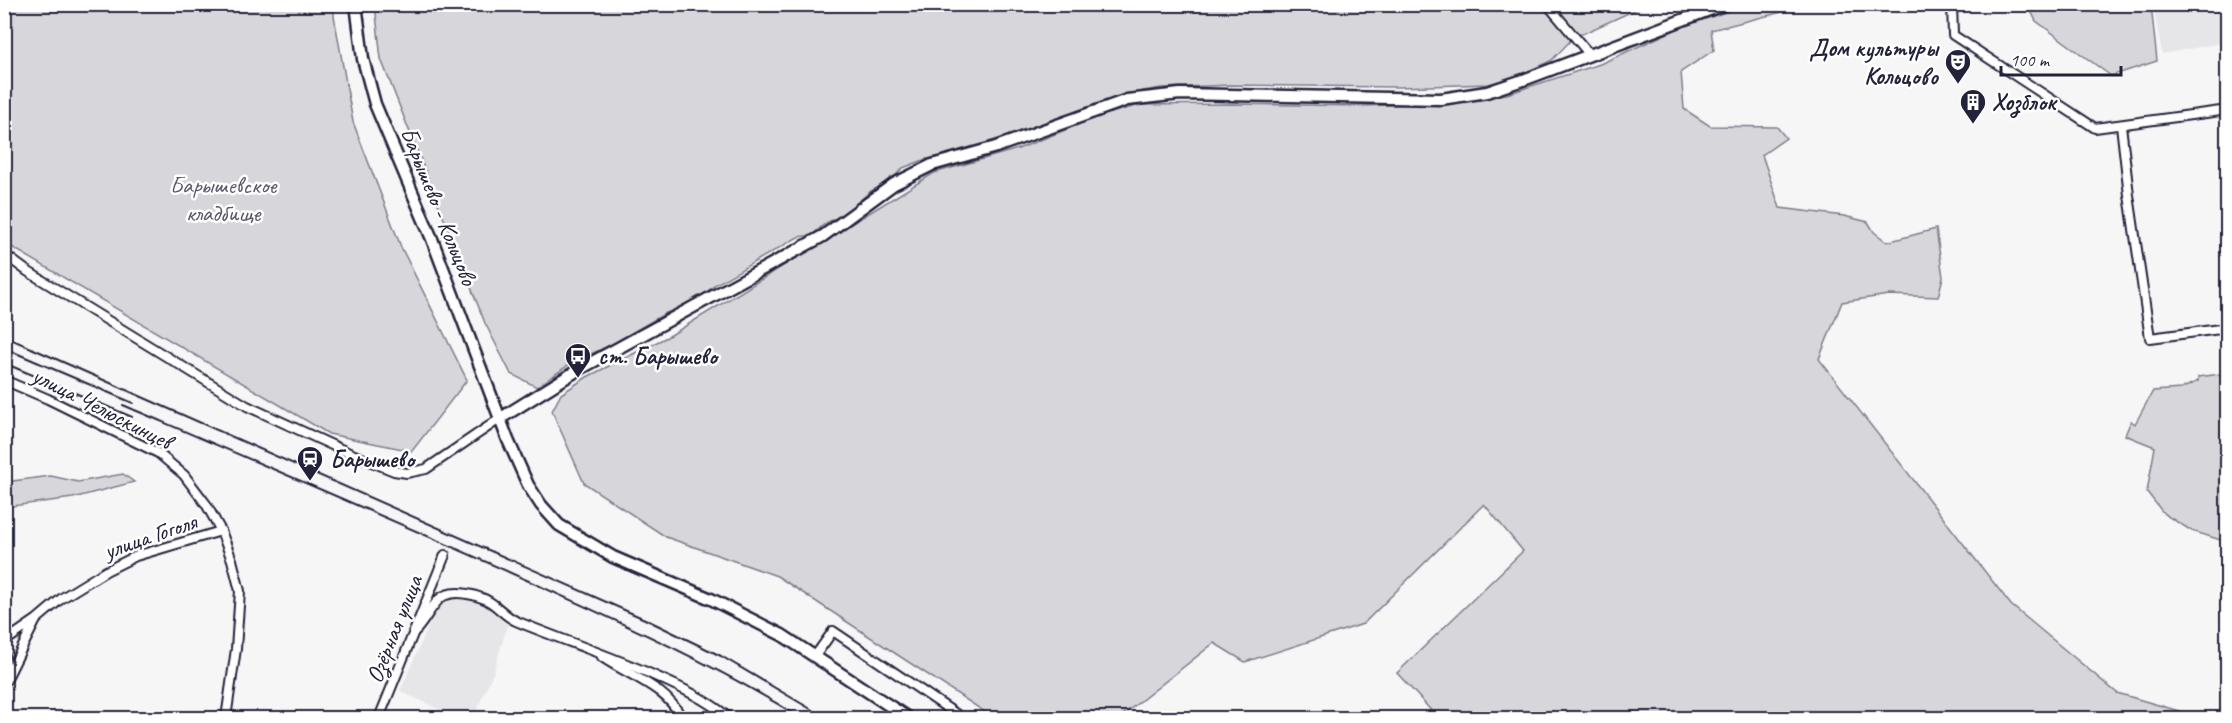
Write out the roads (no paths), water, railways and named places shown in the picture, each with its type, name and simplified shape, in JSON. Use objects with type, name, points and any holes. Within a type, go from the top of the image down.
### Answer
[{"type":"main road","name":"Барышево - Кольцово","points":[[356,4],[363,59],[375,104],[432,238],[508,440],[528,485],[541,506],[559,525],[613,557],[711,599],[782,635],[908,718]]},
{"type":"main road","points":[[501,418],[578,370],[823,236],[894,184],[932,165],[996,147],[1127,100],[1180,94],[1441,99],[1487,92],[1526,80],[1725,4]]},
{"type":"street","points":[[1547,4],[1590,55]]},
{"type":"street","points":[[1952,4],[1953,35],[2095,128],[2228,110]]},
{"type":"street","points":[[2121,125],[2128,195],[2150,338],[2228,328]]},
{"type":"street","points":[[4,254],[27,271],[247,406],[394,471],[408,473],[426,469],[501,418]]},
{"type":"street","name":"улица Челюскинцев","points":[[4,380],[158,453],[184,476],[199,494],[221,531],[240,591],[236,649],[226,718]]},
{"type":"street","name":"улица Гоголя","points":[[4,642],[83,584],[136,556],[221,531]]},
{"type":"street","name":"Озёрная улица","points":[[380,718],[445,555]]},
{"type":"street","points":[[414,632],[423,625],[440,598],[447,594],[465,594],[485,598],[513,620],[615,658],[704,699],[729,718]]},
{"type":"street","points":[[6,680],[36,620]]},
{"type":"street","points":[[815,656],[833,631],[962,718]]},
{"type":"street","points":[[4,652],[6,680]]},
{"type":"street","points":[[594,652],[661,690],[682,718]]},
{"type":"railway","points":[[4,336],[647,620],[721,656],[826,718]]},
{"type":"railway","points":[[4,348],[133,403]]},
{"type":"railway","points":[[4,363],[132,417]]},
{"type":"railway","points":[[123,405],[378,514],[600,613],[702,662],[801,718]]},
{"type":"place","name":"Дом культуры Кольцово","points":[[1958,85]]},
{"type":"place","name":"Хозблок","points":[[1973,125]]},
{"type":"place","name":"ст. Барышево","points":[[578,379]]},
{"type":"place","name":"Барышево","points":[[310,482]]},
{"type":"park label","name":"Барышевское кладбище","points":[[223,199]]}]
